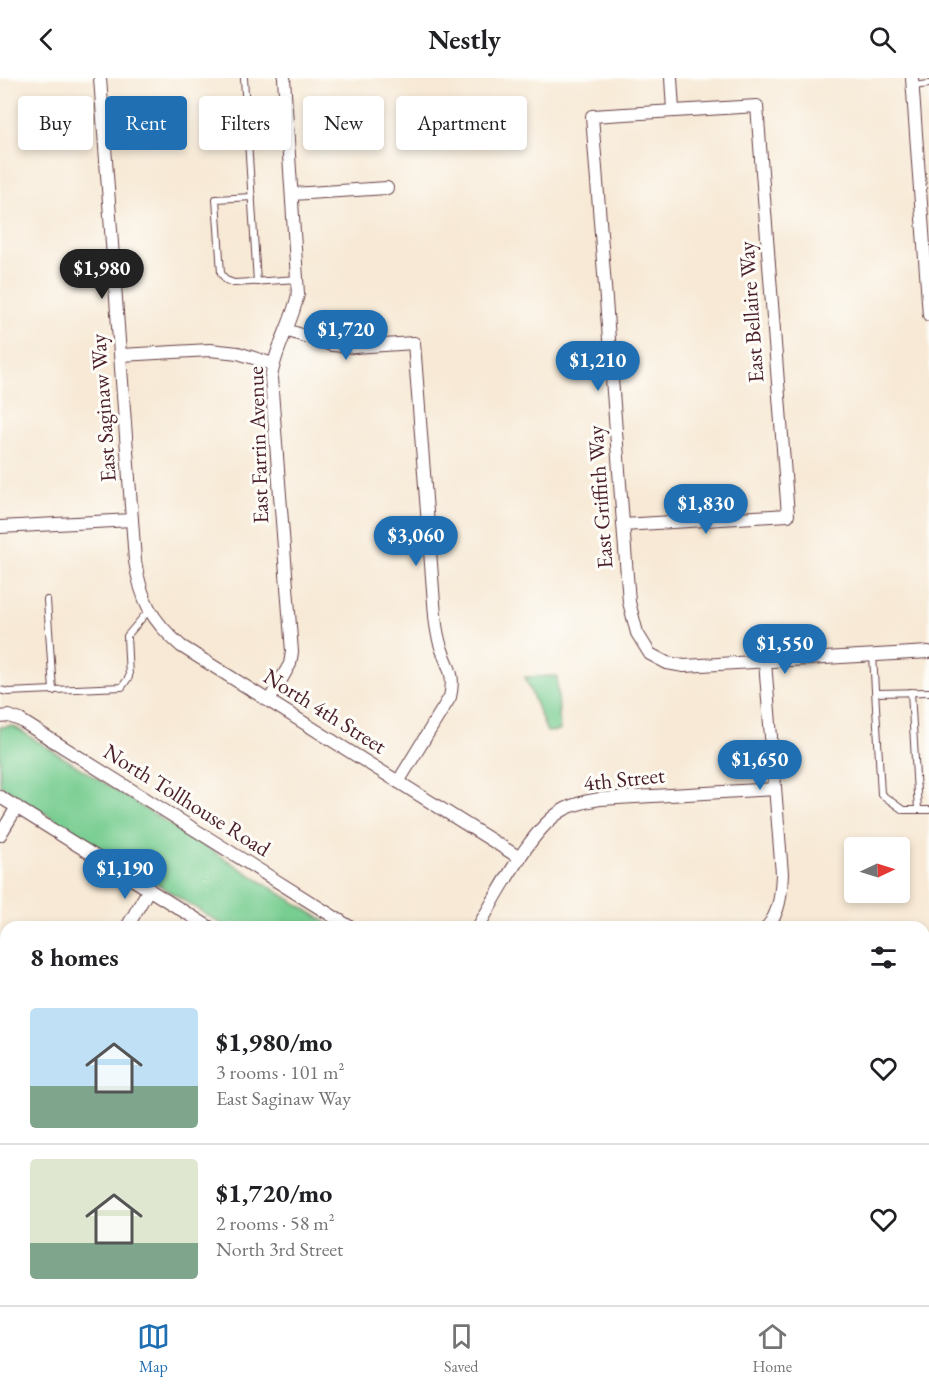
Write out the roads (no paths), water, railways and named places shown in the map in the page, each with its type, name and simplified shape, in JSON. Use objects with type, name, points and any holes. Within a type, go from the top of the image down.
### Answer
[{"type":"street","name":"East Saginaw Way","points":[[100,78],[132,520]]},
{"type":"street","name":"East Farrin Avenue","points":[[269,701],[290,664],[292,652],[271,378],[273,364],[295,308],[298,279],[284,78]]},
{"type":"street","points":[[671,78],[673,110]]},
{"type":"street","points":[[912,82],[924,169],[929,315]]},
{"type":"street","name":"East Bellaire Way","points":[[623,525],[788,515],[757,106],[673,110]]},
{"type":"street","name":"East Griffith Way","points":[[673,110],[592,116],[629,602],[638,633],[651,654],[667,663],[684,666],[765,662]]},
{"type":"street","points":[[292,194],[387,188]]},
{"type":"street","points":[[286,330],[332,345],[414,343],[435,616],[441,648],[452,674],[453,685],[450,696],[398,782]]},
{"type":"street","points":[[121,355],[210,350],[238,353],[273,364]]},
{"type":"street","points":[[0,527],[132,520]]},
{"type":"street","name":"North 4th Street","points":[[132,520],[138,579],[149,610],[163,631],[181,646],[520,858]]},
{"type":"street","points":[[772,921],[781,896],[782,874],[765,662],[929,652]]},
{"type":"street","name":"North Tollhouse Road","points":[[0,717],[9,716],[20,720],[340,921]]},
{"type":"street","name":"4th Street","points":[[520,858],[535,835],[553,817],[564,809],[582,802],[775,789]]},
{"type":"street","points":[[0,797],[200,921]]},
{"type":"street","points":[[0,835],[17,807]]},
{"type":"street","points":[[482,921],[520,858]]},
{"type":"street","points":[[130,921],[149,889]]},
{"type":"lane","points":[[244,78],[257,282]]},
{"type":"lane","points":[[912,82],[929,84]]},
{"type":"lane","points":[[252,197],[216,200],[221,273],[226,280],[234,283],[298,279]]},
{"type":"lane","points":[[46,600],[53,691]]},
{"type":"lane","points":[[0,690],[8,692],[53,691],[122,687],[129,677],[127,636],[149,610]]},
{"type":"lane","points":[[873,655],[881,794],[903,810],[929,810]]},
{"type":"lane","points":[[911,692],[918,810]]},
{"type":"lane","points":[[876,693],[929,692]]}]
